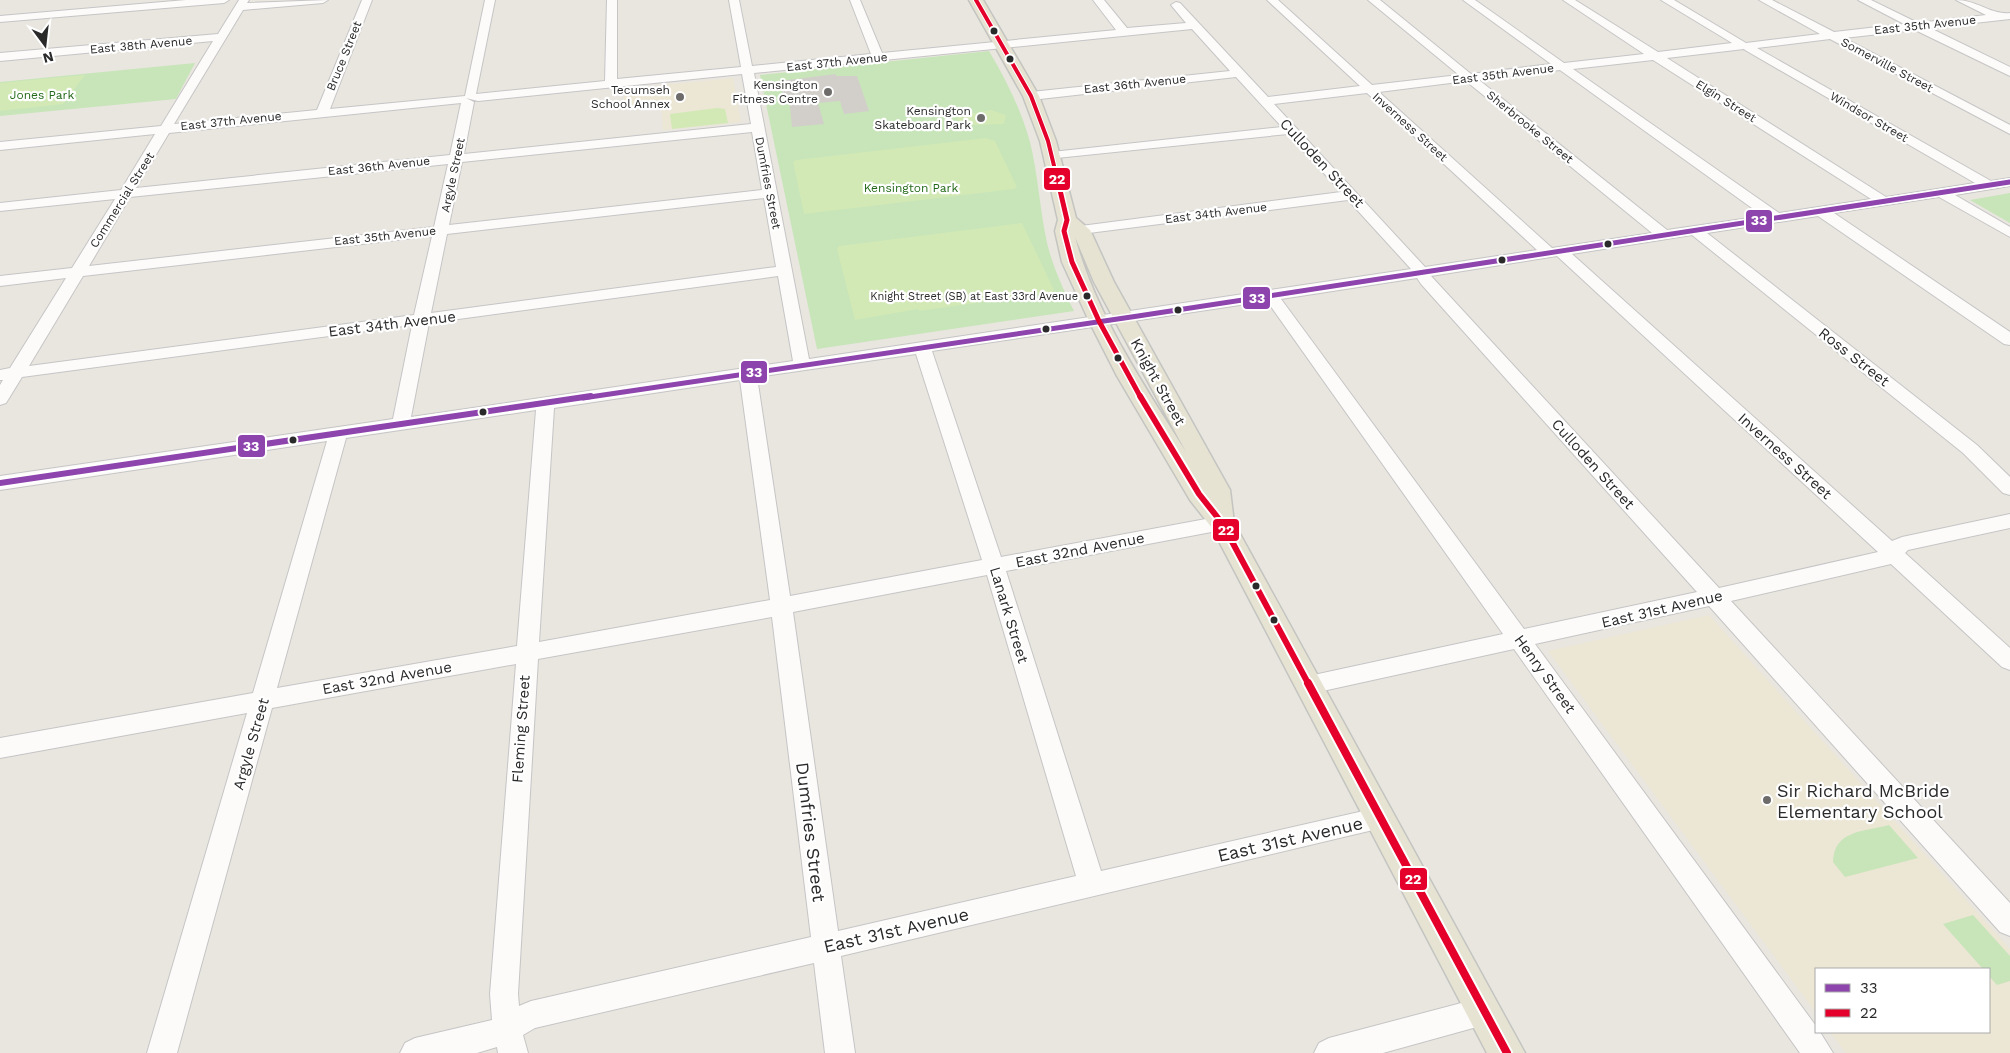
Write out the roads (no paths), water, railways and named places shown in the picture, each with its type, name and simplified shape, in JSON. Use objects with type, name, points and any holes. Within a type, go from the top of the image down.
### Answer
[{"type":"main road","name":"Knight Street","points":[[976,0],[1031,96],[1074,225],[1218,490],[1222,523]]},
{"type":"main road","name":"Knight Street","points":[[1074,225],[1064,231],[1072,262],[1099,321],[1128,376],[1199,494],[1222,523],[1507,1053]]},
{"type":"street","points":[[0,19],[224,0]]},
{"type":"street","points":[[242,4],[323,0]]},
{"type":"street","name":"Bruce Street","points":[[322,112],[367,0]]},
{"type":"street","name":"Argyle Street","points":[[401,424],[421,320],[490,0]]},
{"type":"street","points":[[611,84],[612,0]]},
{"type":"street","name":"Dumfries Street","points":[[734,0],[802,365]]},
{"type":"street","points":[[855,0],[878,58]]},
{"type":"street","points":[[1098,0],[1124,32]]},
{"type":"street","name":"Inverness Street","points":[[1272,0],[1369,90],[1891,552],[2010,661]]},
{"type":"street","name":"Sherbrooke Street","points":[[1373,0],[1664,235]]},
{"type":"street","points":[[1468,0],[1776,218]]},
{"type":"street","name":"Elgin Street","points":[[1568,0],[1884,202]]},
{"type":"street","name":"Windsor Street","points":[[1666,0],[1988,186]]},
{"type":"street","name":"Somerville Street","points":[[1764,0],[2010,130]]},
{"type":"street","points":[[1863,0],[2010,72]]},
{"type":"street","points":[[1961,0],[2004,16],[2010,22]]},
{"type":"street","name":"Commercial Street","points":[[0,399],[8,374],[78,271],[242,4]]},
{"type":"street","name":"Culloden Street","points":[[1176,5],[1266,101],[2010,922]]},
{"type":"street","name":"East 35th Avenue","points":[[1266,101],[2004,16]]},
{"type":"street","name":"East 37th Avenue","points":[[0,146],[1195,25]]},
{"type":"street","name":"East 38th Avenue","points":[[0,57],[222,37]]},
{"type":"street","name":"East 36th Avenue","points":[[1031,96],[1240,73]]},
{"type":"street","name":"East 36th Avenue","points":[[0,207],[758,127]]},
{"type":"street","points":[[1052,156],[1291,130]]},
{"type":"street","points":[[0,483],[1272,296],[2010,182]]},
{"type":"street","name":"East 35th Avenue","points":[[0,281],[770,192]]},
{"type":"street","points":[[1942,193],[2010,233]]},
{"type":"street","name":"East 34th Avenue","points":[[1074,225],[1351,195]]},
{"type":"street","points":[[1821,211],[2010,340]]},
{"type":"street","name":"Ross Street","points":[[1694,230],[1970,449],[2010,488]]},
{"type":"street","name":"East 34th Avenue","points":[[8,374],[783,271]]},
{"type":"street","name":"Henry Street","points":[[1272,296],[1818,1053]]},
{"type":"street","name":"Lanark Street","points":[[922,347],[994,567],[1092,885]]},
{"type":"street","name":"Dumfries Street","points":[[748,373],[782,606],[840,1053]]},
{"type":"street","name":"Fleming Street","points":[[510,1041],[504,994],[526,653],[545,403]]},
{"type":"street","name":"Argyle Street","points":[[162,1053],[338,434]]},
{"type":"street","name":"East 31st Avenue","points":[[1309,685],[1882,560],[1902,544],[2010,521]]},
{"type":"street","name":"East 32nd Avenue","points":[[0,748],[994,567],[1222,523]]},
{"type":"street","name":"East 31st Avenue","points":[[415,1053],[492,1035],[510,1041],[531,1015],[1380,818]]},
{"type":"street","points":[[1329,1053],[1484,1011]]},
{"type":"place","name":"Kensington Fitness Centre","points":[[828,92]]},
{"type":"place","name":"Tecumseh School Annex","points":[[680,97]]},
{"type":"place","name":"Kensington Skateboard Park","points":[[981,118]]},
{"type":"place","name":"Knight Street (SB) at East 33rd Avenue","points":[[1087,296]]},
{"type":"place","name":"Sir Richard McBride Elementary School","points":[[1767,800]]},
{"type":"park label","name":"Jones Park","points":[[42,95]]},
{"type":"park label","name":"Kensington Park","points":[[911,188]]}]
